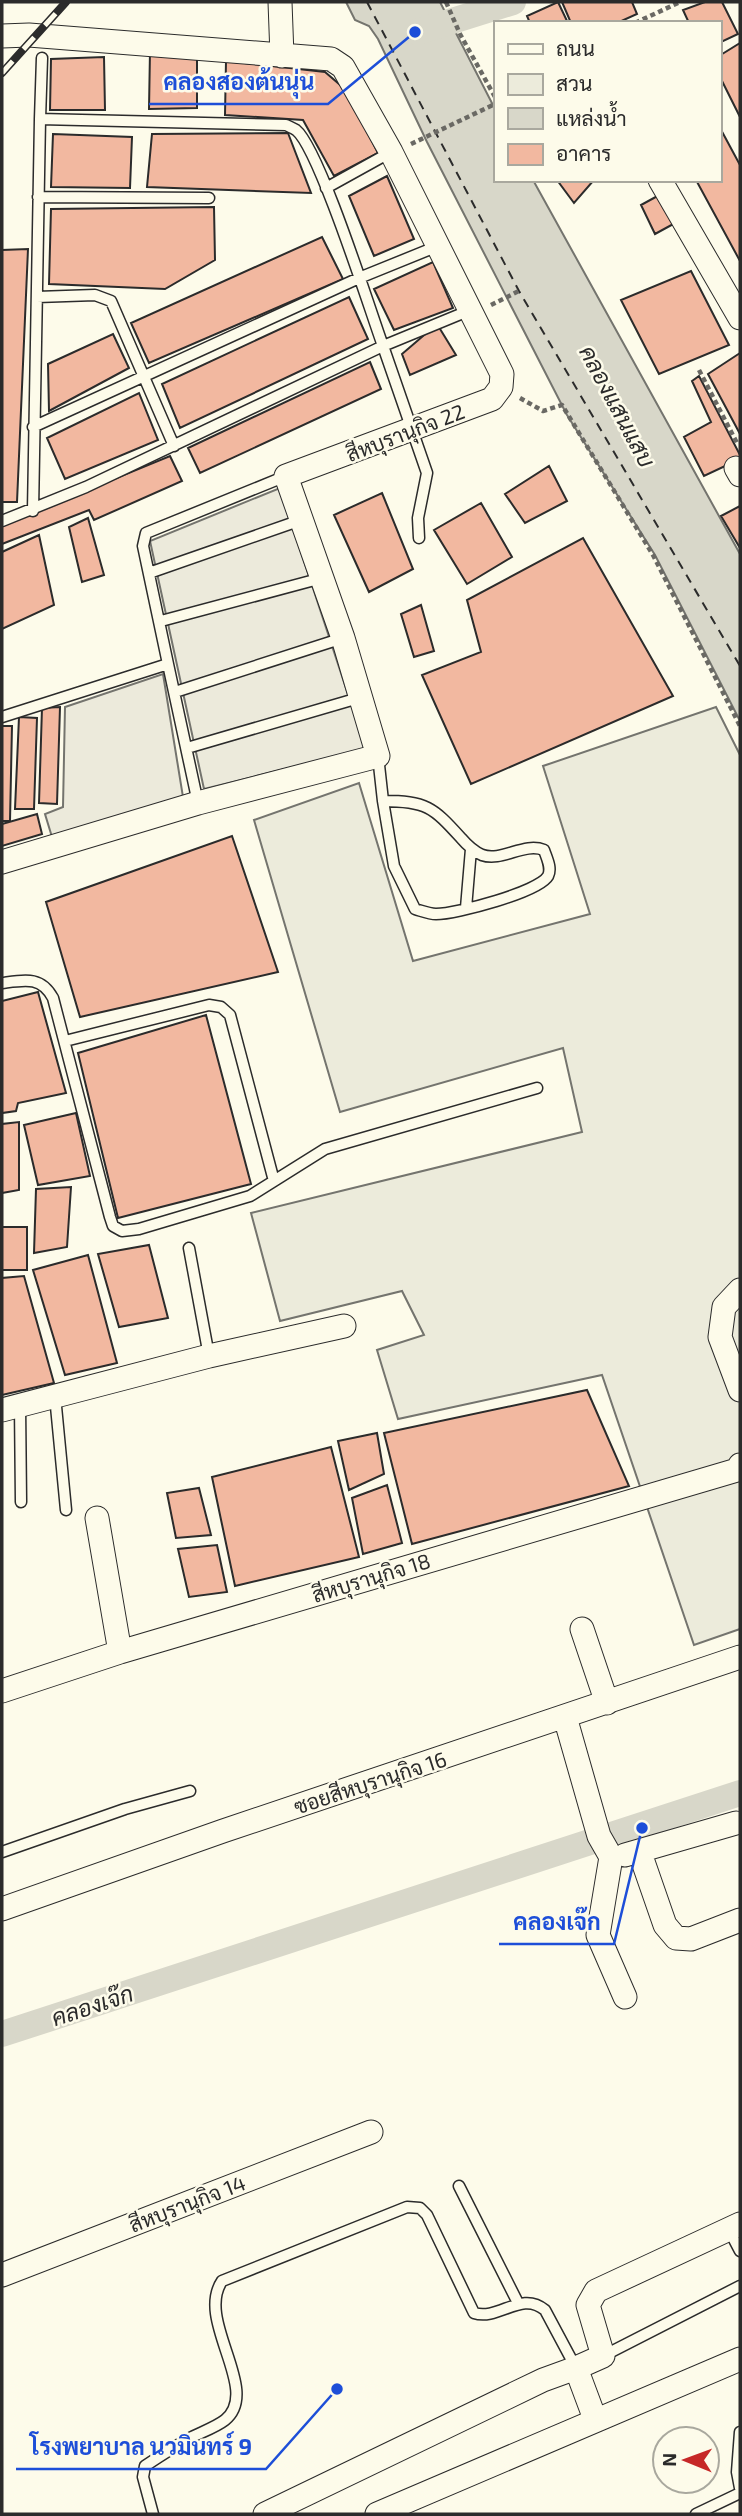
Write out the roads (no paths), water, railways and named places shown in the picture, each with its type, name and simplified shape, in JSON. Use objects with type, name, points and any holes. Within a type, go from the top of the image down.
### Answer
[{"type":"street","points":[[280,2],[282,56]]},
{"type":"street","points":[[2,36],[29,35],[331,60],[343,67],[391,152],[468,311]]},
{"type":"street","points":[[661,182],[740,318]]},
{"type":"street","name":"สีหบุรานุกิจ 22","points":[[286,476],[492,399],[501,387],[502,374],[468,311]]},
{"type":"street","points":[[2,862],[198,803],[378,756],[343,638],[286,476]]},
{"type":"street","points":[[740,1290],[724,1307],[720,1337],[740,1391]]},
{"type":"street","points":[[11,1408],[209,1356],[344,1325]]},
{"type":"street","name":"สีหบุรานุกิจ 18","points":[[2,1691],[120,1651],[737,1470],[740,1465]]},
{"type":"street","points":[[97,1518],[120,1651]]},
{"type":"street","points":[[582,1629],[607,1703]]},
{"type":"street","name":"ซอยสีหบุรานุกิจ 16","points":[[2,1909],[740,1657]]},
{"type":"street","points":[[565,1717],[599,1836],[611,1857],[598,1935],[625,1997]]},
{"type":"street","points":[[611,1857],[640,1853],[736,1823]]},
{"type":"street","points":[[640,1853],[665,1925],[676,1938],[691,1939],[740,1920]]},
{"type":"street","name":"สีหบุรานุกิจ 14","points":[[2,2275],[371,2132]]},
{"type":"street","points":[[265,2514],[543,2380],[603,2356],[588,2305],[590,2297],[596,2291],[735,2227]]},
{"type":"street","points":[[377,2514],[740,2359]]},
{"type":"street","points":[[576,2368],[596,2419]]},
{"type":"lane","points":[[33,511],[42,58]]},
{"type":"lane","points":[[40,119],[286,125],[296,130],[326,188],[427,473],[418,518],[419,538]]},
{"type":"lane","points":[[326,188],[391,152]]},
{"type":"lane","points":[[38,197],[209,198]]},
{"type":"lane","points":[[33,427],[359,278],[438,246]]},
{"type":"lane","points":[[37,297],[106,296],[174,446]]},
{"type":"lane","points":[[2,521],[33,511],[383,346],[468,311]]},
{"type":"lane","points":[[198,803],[143,538],[154,527],[286,476]]},
{"type":"lane","points":[[149,573],[302,520]]},
{"type":"lane","points":[[161,621],[323,578]]},
{"type":"lane","points":[[175,692],[343,638]]},
{"type":"lane","points":[[2,717],[168,664]]},
{"type":"lane","points":[[187,748],[362,696]]},
{"type":"lane","points":[[378,756],[383,801],[394,866],[415,909],[433,914],[466,908],[540,886],[549,875],[550,865],[544,850],[534,846],[484,856],[471,849],[436,810],[408,801],[383,801]]},
{"type":"lane","points":[[466,908],[471,849]]},
{"type":"lane","points":[[2,984],[36,981],[46,985],[53,998],[113,1226],[122,1231],[139,1229],[250,1196],[325,1149],[537,1088]]},
{"type":"lane","points":[[65,1041],[209,1005],[221,1007],[230,1015],[274,1181]]},
{"type":"lane","points":[[189,1248],[209,1356]]},
{"type":"lane","points":[[55,1396],[66,1510]]},
{"type":"lane","points":[[11,1408],[21,1502]]},
{"type":"lane","points":[[2,1852],[125,1809],[190,1791]]},
{"type":"lane","points":[[459,2186],[519,2303]]},
{"type":"lane","points":[[153,2514],[143,2477],[145,2466],[171,2448],[227,2419],[236,2403],[236,2385],[219,2333],[215,2305],[216,2291],[222,2281],[383,2215],[414,2207],[426,2215],[474,2313],[490,2314],[519,2303],[537,2304],[545,2310],[576,2368]]},
{"type":"lane","points":[[735,2227],[740,2251]]},
{"type":"lane","points":[[603,2356],[740,2286]]},
{"type":"lane","points":[[740,2432],[737,2472],[740,2488]]},
{"type":"lane","points":[[696,2514],[740,2493]]},
{"type":"water","name":"คลองแสนแสบ","points":[[346,2],[440,2],[494,107],[494,182],[534,182],[740,554],[740,721],[655,555],[567,415],[427,142],[378,39],[369,26],[355,20]]},
{"type":"waterway","points":[[417,32],[513,2]]},
{"type":"waterway","name":"คลองเจ๊ก","points":[[2,2034],[740,1793]]},
{"type":"railway","points":[[2,73],[66,2]]},
{"type":"place","name":"คลองสองต้นนุ่น","points":[[415,32]]},
{"type":"place","name":"คลองเจ๊ก","points":[[642,1828]]},
{"type":"place","name":"โรงพยาบาล นวมินทร์ 9","points":[[337,2389]]}]
